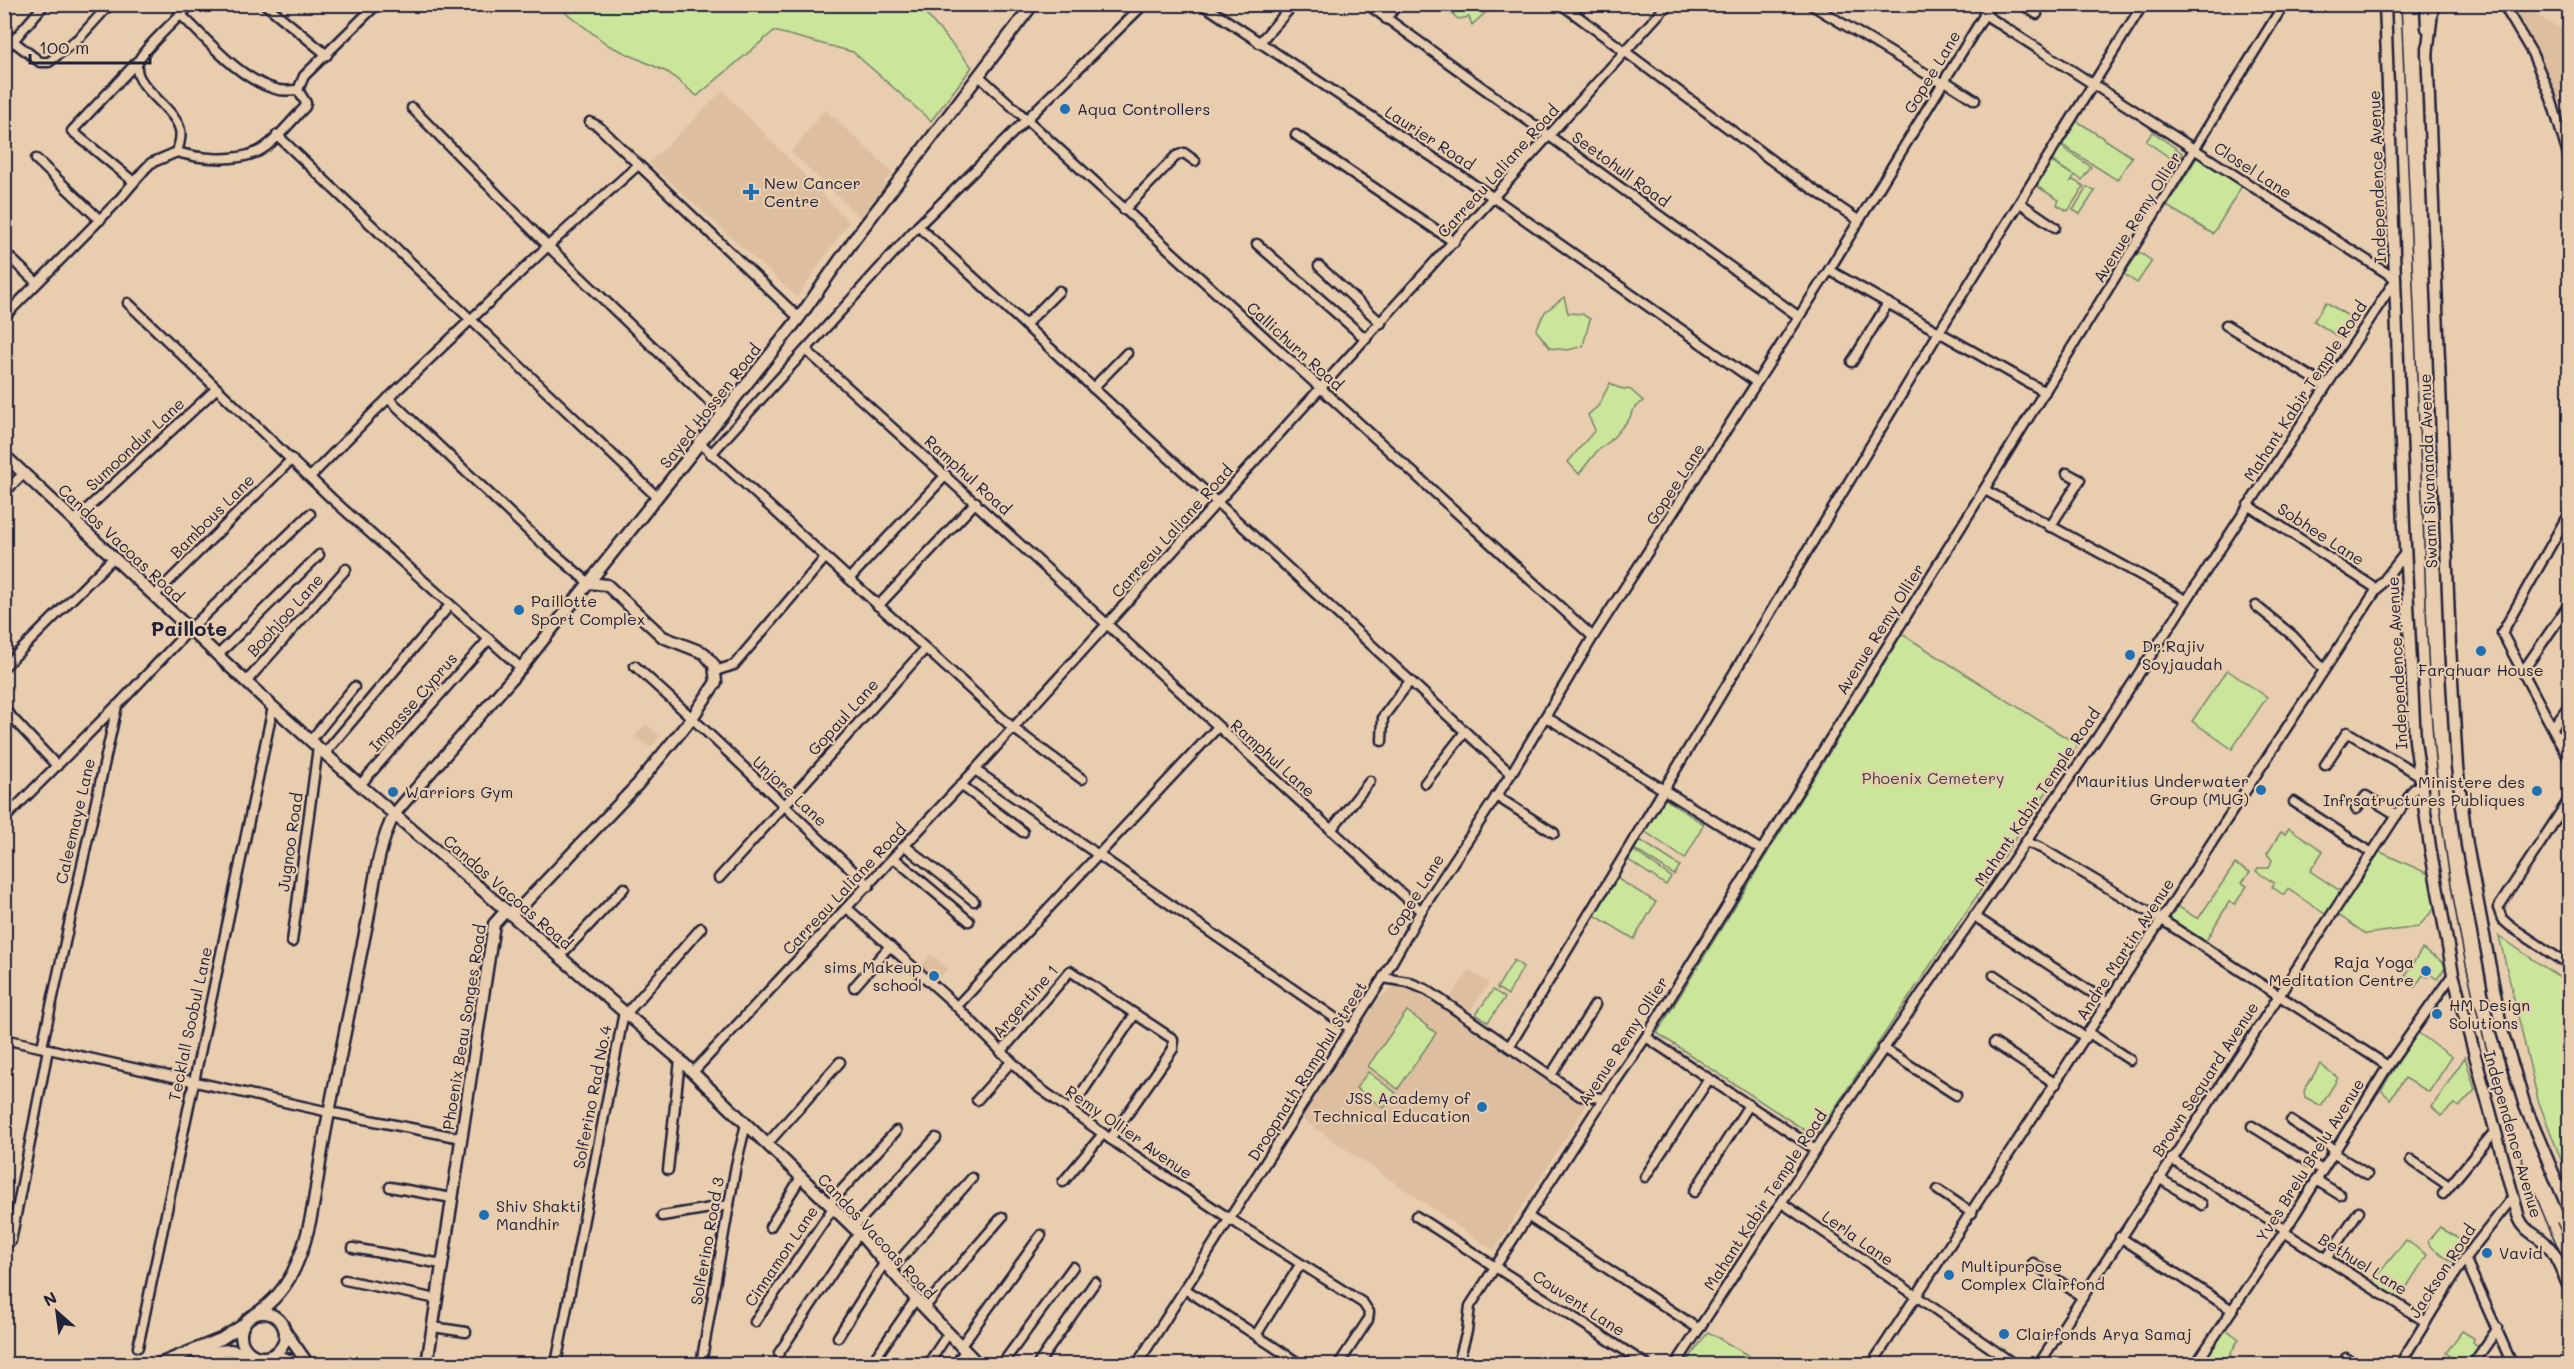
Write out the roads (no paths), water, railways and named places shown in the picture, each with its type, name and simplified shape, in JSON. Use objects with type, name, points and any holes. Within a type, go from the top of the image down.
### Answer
[{"type":"main road","name":"Sayed Hossen Road","points":[[395,813],[521,668],[722,412],[799,318],[853,241],[1033,4]]},
{"type":"main road","name":"Independence Avenue","points":[[2385,4],[2406,552],[2415,741],[2420,779],[2453,974],[2513,1197],[2521,1224],[2552,1250],[2570,1289]]},
{"type":"main road","name":"Swami Sivananda Avenue","points":[[2426,4],[2456,756],[2467,845],[2502,1031],[2525,1106],[2570,1213]]},
{"type":"main road","points":[[2427,55],[2433,4]]},
{"type":"main road","name":"Candos Vacoas Road","points":[[4,455],[246,682],[360,785],[693,1072],[856,1230],[924,1308],[978,1365]]},
{"type":"main road","points":[[606,561],[607,585]]},
{"type":"main road","points":[[589,583],[607,585],[663,637],[704,653],[711,660],[715,671]]},
{"type":"main road","name":"Phoenix Beau Songes Road","points":[[426,1365],[492,930],[496,921],[521,907],[638,784],[714,688],[715,671]]},
{"type":"main road","points":[[159,1365],[193,1354],[243,1324],[274,1300],[296,1264],[308,1232],[375,879],[389,824],[395,813]]},
{"type":"main road","points":[[254,1315],[261,1313],[273,1316],[308,1365]]},
{"type":"main road","points":[[243,1324],[240,1331],[242,1343],[249,1354]]},
{"type":"main road","points":[[273,1355],[284,1343],[285,1331]]},
{"type":"main road","points":[[193,1354],[230,1350],[261,1358],[273,1355],[303,1365]]},
{"type":"street","points":[[43,6],[8,43],[40,62],[50,62],[81,36],[110,4]]},
{"type":"street","points":[[134,182],[72,130],[191,4]]},
{"type":"street","points":[[265,4],[327,55]]},
{"type":"street","points":[[298,90],[304,76],[378,4]]},
{"type":"street","points":[[711,454],[918,226],[1027,122],[1144,4]]},
{"type":"street","name":"Laurier Road","points":[[1202,4],[1494,198],[1756,382]]},
{"type":"street","points":[[1259,44],[1294,4]]},
{"type":"street","name":"Seetohull Road","points":[[1367,4],[1798,316]]},
{"type":"street","points":[[1386,18],[1398,4]]},
{"type":"street","points":[[1561,4],[1773,161],[1858,220]]},
{"type":"street","name":"Carreau Laliane Road","points":[[693,1072],[869,886],[1218,504],[1668,4]]},
{"type":"street","points":[[1810,4],[1975,100]]},
{"type":"street","name":"Gopee Lane","points":[[1383,978],[1421,911],[1511,774],[1593,637],[1829,270],[1990,4]]},
{"type":"street","points":[[2021,4],[2037,14]]},
{"type":"street","points":[[1509,1047],[1939,332],[2143,4]]},
{"type":"street","name":"Avenue Remy Ollier","points":[[1458,1365],[1467,1331],[1470,1306],[1646,1037],[2196,151],[2284,4]]},
{"type":"street","points":[[2503,4],[2532,54],[2550,95],[2570,162]]},
{"type":"street","name":"Closel Lane","points":[[1984,14],[2396,279]]},
{"type":"street","points":[[182,15],[239,69],[259,82],[280,90],[298,90]]},
{"type":"street","points":[[139,61],[137,68],[140,80],[178,124],[181,134],[177,152]]},
{"type":"street","name":"Callichurn Road","points":[[979,76],[1593,637]]},
{"type":"street","points":[[4,316],[100,220],[151,164],[177,152],[191,156],[232,157],[258,152],[305,107],[305,99],[298,90]]},
{"type":"street","points":[[412,108],[548,246],[722,412]]},
{"type":"street","points":[[590,122],[614,142],[799,318]]},
{"type":"street","points":[[277,135],[657,497]]},
{"type":"street","points":[[1296,135],[1454,242]]},
{"type":"street","points":[[1124,210],[1176,156],[1184,153],[1195,160]]},
{"type":"street","points":[[36,159],[100,220]]},
{"type":"street","points":[[310,477],[388,398],[472,321],[548,246],[637,166]]},
{"type":"street","points":[[2020,203],[2055,227]]},
{"type":"street","points":[[918,226],[1511,774]]},
{"type":"street","points":[[1257,244],[1366,339]]},
{"type":"street","points":[[4,252],[37,283]]},
{"type":"street","points":[[1320,266],[1381,323]]},
{"type":"street","points":[[1829,270],[2045,392]]},
{"type":"street","name":"Mahant Kabir Temple Road","points":[[1676,1365],[1815,1149],[2097,738],[2396,279]]},
{"type":"street","points":[[1025,325],[1059,291]]},
{"type":"street","points":[[128,303],[310,477],[521,668]]},
{"type":"street","points":[[1852,362],[1888,303]]},
{"type":"street","points":[[2226,325],[2326,386]]},
{"type":"street","name":"Ramphul Road","points":[[806,350],[976,502],[1107,625]]},
{"type":"street","points":[[1093,388],[1127,353]]},
{"type":"street","name":"Sumoondur Lane","points":[[75,520],[216,389]]},
{"type":"street","points":[[388,398],[534,536],[589,583]]},
{"type":"street","points":[[699,442],[1013,728],[1082,779]]},
{"type":"street","name":"Bambous Lane","points":[[155,595],[292,459]]},
{"type":"street","points":[[4,493],[24,473]]},
{"type":"street","points":[[2050,527],[2080,480],[2067,473]]},
{"type":"street","points":[[849,579],[946,475]]},
{"type":"street","points":[[1985,490],[2186,600]]},
{"type":"street","points":[[878,606],[976,502]]},
{"type":"street","name":"Sobhee Lane","points":[[2248,505],[2377,589]]},
{"type":"street","points":[[2570,511],[2502,633],[2570,761]]},
{"type":"street","points":[[4,819],[190,629],[310,514]]},
{"type":"street","name":"Andre Martin Avenue","points":[[1872,1365],[2377,589],[2406,552]]},
{"type":"street","points":[[218,655],[319,555]]},
{"type":"street","points":[[4,667],[113,558]]},
{"type":"street","points":[[715,671],[734,665],[825,558]]},
{"type":"street","name":"Boohjoo Lane","points":[[246,682],[346,569]]},
{"type":"street","points":[[2523,671],[2570,603]]},
{"type":"street","points":[[318,747],[450,605]]},
{"type":"street","points":[[2256,606],[2292,634],[2324,670]]},
{"type":"street","name":"Ramphul Lane","points":[[1107,625],[1217,728],[1421,911]]},
{"type":"street","name":"Impasse Cyprus","points":[[360,785],[489,639]]},
{"type":"street","name":"Gopaul Lane","points":[[719,878],[925,649]]},
{"type":"street","name":"Unjore Lane","points":[[635,666],[869,886]]},
{"type":"street","points":[[1382,741],[1383,717],[1410,681]]},
{"type":"street","points":[[318,747],[354,687]]},
{"type":"street","points":[[2553,727],[2570,704]]},
{"type":"street","name":"Caleemaye Lane","points":[[11,1240],[45,1048],[117,706]]},
{"type":"street","name":"Tecklall Soobul Lane","points":[[138,1347],[273,707]]},
{"type":"street","points":[[4,709],[57,766]]},
{"type":"street","points":[[1546,717],[1761,850]]},
{"type":"street","points":[[957,1006],[1217,728]]},
{"type":"street","points":[[1425,783],[1465,732]]},
{"type":"street","points":[[2325,765],[2347,732],[2420,779]]},
{"type":"street","name":"Jugnoo Road","points":[[292,942],[318,747]]},
{"type":"street","points":[[975,770],[1351,1029]]},
{"type":"street","name":"Brown Sequard Avenue","points":[[2039,1365],[2277,995],[2420,779]]},
{"type":"street","points":[[1332,831],[1370,781]]},
{"type":"street","points":[[961,785],[1023,832]]},
{"type":"street","points":[[1496,796],[1554,833]]},
{"type":"street","points":[[2356,808],[2366,796],[2397,815]]},
{"type":"street","points":[[2570,798],[2498,908],[2502,919],[2510,926],[2570,966]]},
{"type":"street","points":[[2294,802],[2372,853]]},
{"type":"street","points":[[2026,842],[2041,848],[2162,920],[2388,1066]]},
{"type":"street","points":[[905,846],[974,901]]},
{"type":"street","points":[[894,858],[969,921]]},
{"type":"street","points":[[559,957],[624,888]]},
{"type":"street","name":"Remy Ollier Avenue","points":[[847,908],[957,1006],[1035,1085],[1230,1219],[1367,1307],[1368,1320],[1339,1365]]},
{"type":"street","points":[[1974,916],[2108,1004]]},
{"type":"street","points":[[625,1013],[701,928]]},
{"type":"street","points":[[854,987],[890,946]]},
{"type":"street","name":"Argentine 1","points":[[1001,1052],[1068,972],[1073,971],[1135,1014]]},
{"type":"street","name":"Yves Brelu Brelu Avenue","points":[[2196,1365],[2388,1066],[2453,974]]},
{"type":"street","points":[[1994,975],[2130,1060]]},
{"type":"street","name":"Droopnath Ramphul Street","points":[[1137,1365],[1383,978],[1408,982],[1427,990],[1580,1096],[1604,1098]]},
{"type":"street","points":[[1551,1075],[1594,1005]]},
{"type":"street","name":"Solferino Rad No.4","points":[[556,1365],[625,1013]]},
{"type":"street","points":[[1063,1182],[1107,1136],[1174,1044],[1173,1039],[1135,1014],[1070,1110]]},
{"type":"street","points":[[1646,1037],[1815,1149]]},
{"type":"street","points":[[4,1039],[329,1112],[461,1138]]},
{"type":"street","points":[[1994,1043],[2056,1084]]},
{"type":"street","points":[[1883,1048],[1956,1095]]},
{"type":"street","points":[[668,1170],[680,1060]]},
{"type":"street","points":[[767,1144],[840,1062]]},
{"type":"street","points":[[977,1100],[1011,1062]]},
{"type":"street","points":[[1645,1177],[1709,1078]]},
{"type":"street","points":[[1694,1192],[1749,1105]]},
{"type":"street","points":[[2290,1121],[2367,1174]]},
{"type":"street","name":"Solferino Road 3","points":[[701,1365],[729,1205],[746,1124]]},
{"type":"street","points":[[2252,1126],[2322,1170]]},
{"type":"street","name":"Cinnamon Lane","points":[[755,1322],[831,1206],[896,1131]]},
{"type":"street","points":[[2411,1160],[2446,1190],[2494,1131]]},
{"type":"street","points":[[779,1353],[856,1230],[936,1138]]},
{"type":"street","name":"Bethuel Lane","points":[[2171,1159],[2426,1322]]},
{"type":"street","points":[[770,1227],[801,1176]]},
{"type":"street","points":[[838,1337],[888,1266],[972,1178]]},
{"type":"street","points":[[2159,1178],[2202,1205]]},
{"type":"street","points":[[2316,1180],[2340,1196]]},
{"type":"street","points":[[390,1187],[452,1198]]},
{"type":"street","points":[[1938,1190],[1972,1213]]},
{"type":"street","name":"Jackson Road","points":[[2400,1365],[2465,1258],[2513,1197]]},
{"type":"street","name":"Lerla Lane","points":[[1782,1203],[2014,1365]]},
{"type":"street","points":[[662,1216],[729,1205]]},
{"type":"street","points":[[2326,1259],[2359,1211]]},
{"type":"street","name":"Couvent Lane","points":[[1416,1216],[1646,1365]]},
{"type":"street","points":[[924,1308],[1002,1217]]},
{"type":"street","points":[[1529,1217],[1699,1329]]},
{"type":"street","points":[[956,1365],[962,1349],[1041,1235]]},
{"type":"street","points":[[2120,1237],[2232,1310]]},
{"type":"street","points":[[353,1248],[442,1264]]},
{"type":"street","points":[[2465,1258],[2498,1328],[2512,1365]]},
{"type":"street","points":[[2032,1263],[2082,1297]]},
{"type":"street","points":[[1256,1335],[1300,1265]]},
{"type":"street","points":[[1002,1365],[1073,1267]]},
{"type":"street","points":[[345,1280],[437,1299]]},
{"type":"street","points":[[1038,1365],[1095,1282]]},
{"type":"street","points":[[1185,1289],[1300,1365]]},
{"type":"street","points":[[871,1365],[916,1299]]},
{"type":"street","points":[[433,1327],[466,1332]]},
{"type":"street","points":[[2473,1365],[2498,1328]]},
{"type":"street","points":[[928,1365],[948,1334]]},
{"type":"street","points":[[193,1354],[231,1365]]},
{"type":"street","points":[[2346,1358],[2356,1365]]},
{"type":"tram line","points":[[2401,4],[2429,676],[2433,736],[2449,874],[2477,1011],[2495,1078],[2541,1210],[2570,1273]]},
{"type":"tram line","points":[[2557,1223],[2570,1250]]},
{"type":"place","name":"Aqua Controllers","points":[[1065,109]]},
{"type":"place","name":"New Cancer Centre","points":[[751,192]]},
{"type":"place","name":"Paillotte Sport Complex","points":[[519,610]]},
{"type":"place","name":"Farqhuar House","points":[[2481,651]]},
{"type":"place","name":"Dr.Rajiv Soyjaudah","points":[[2130,655]]},
{"type":"place","name":"Mauritius Underwater Group (MUG)","points":[[2261,790]]},
{"type":"place","name":"Ministere des Infrsatructures Publiques","points":[[2537,791]]},
{"type":"place","name":"Warriors Gym","points":[[393,792]]},
{"type":"place","name":"Raja Yoga Meditation Centre","points":[[2426,971]]},
{"type":"place","name":"sims Makeup school","points":[[934,976]]},
{"type":"place","name":"HM Design Solutions","points":[[2437,1014]]},
{"type":"place","name":"JSS Academy of Technical Education","points":[[1482,1107]]},
{"type":"place","name":"Shiv Shakti Mandhir","points":[[484,1215]]},
{"type":"place","name":"Vavid","points":[[2487,1253]]},
{"type":"place","name":"Multipurpose Complex Clairfond","points":[[1949,1275]]},
{"type":"place","name":"Clairfonds Arya Samaj","points":[[2004,1334]]},
{"type":"district","name":"Paillote","points":[[189,629]]},
{"type":"park label","name":"Phoenix Cemetery","points":[[1933,778]]}]
